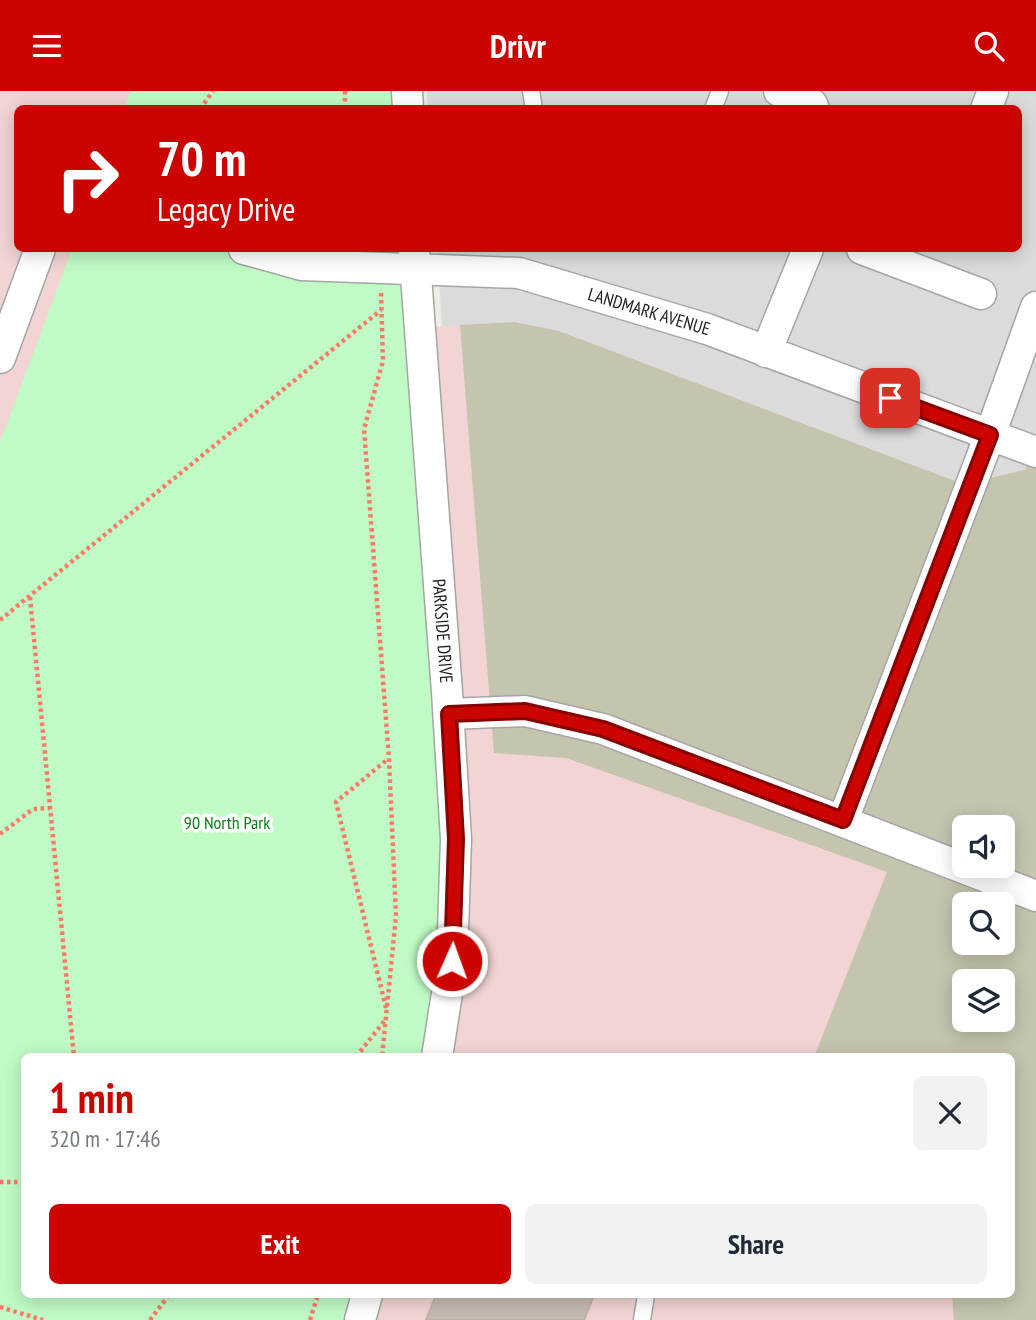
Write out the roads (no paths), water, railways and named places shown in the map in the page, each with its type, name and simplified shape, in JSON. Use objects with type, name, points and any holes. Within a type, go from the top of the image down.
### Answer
[{"type":"street","points":[[779,91],[812,105]]},
{"type":"street","points":[[0,358],[39,252]]},
{"type":"street","name":"LANDMARK AVENUE","points":[[255,252],[302,265],[379,268],[415,258],[519,273],[706,329],[1036,452]]},
{"type":"street","points":[[766,352],[807,252]]},
{"type":"street","points":[[879,252],[926,260],[981,294]]},
{"type":"street","name":"PARKSIDE DRIVE","points":[[415,258],[456,839],[452,961],[439,1053]]},
{"type":"street","points":[[843,820],[1036,307]]},
{"type":"street","points":[[449,714],[525,711],[603,729],[1036,896]]},
{"type":"street","points":[[360,1320],[366,1298]]},
{"type":"lane","points":[[642,1320],[646,1298]]},
{"type":"park label","name":"90 North Park","points":[[227,823]]}]
